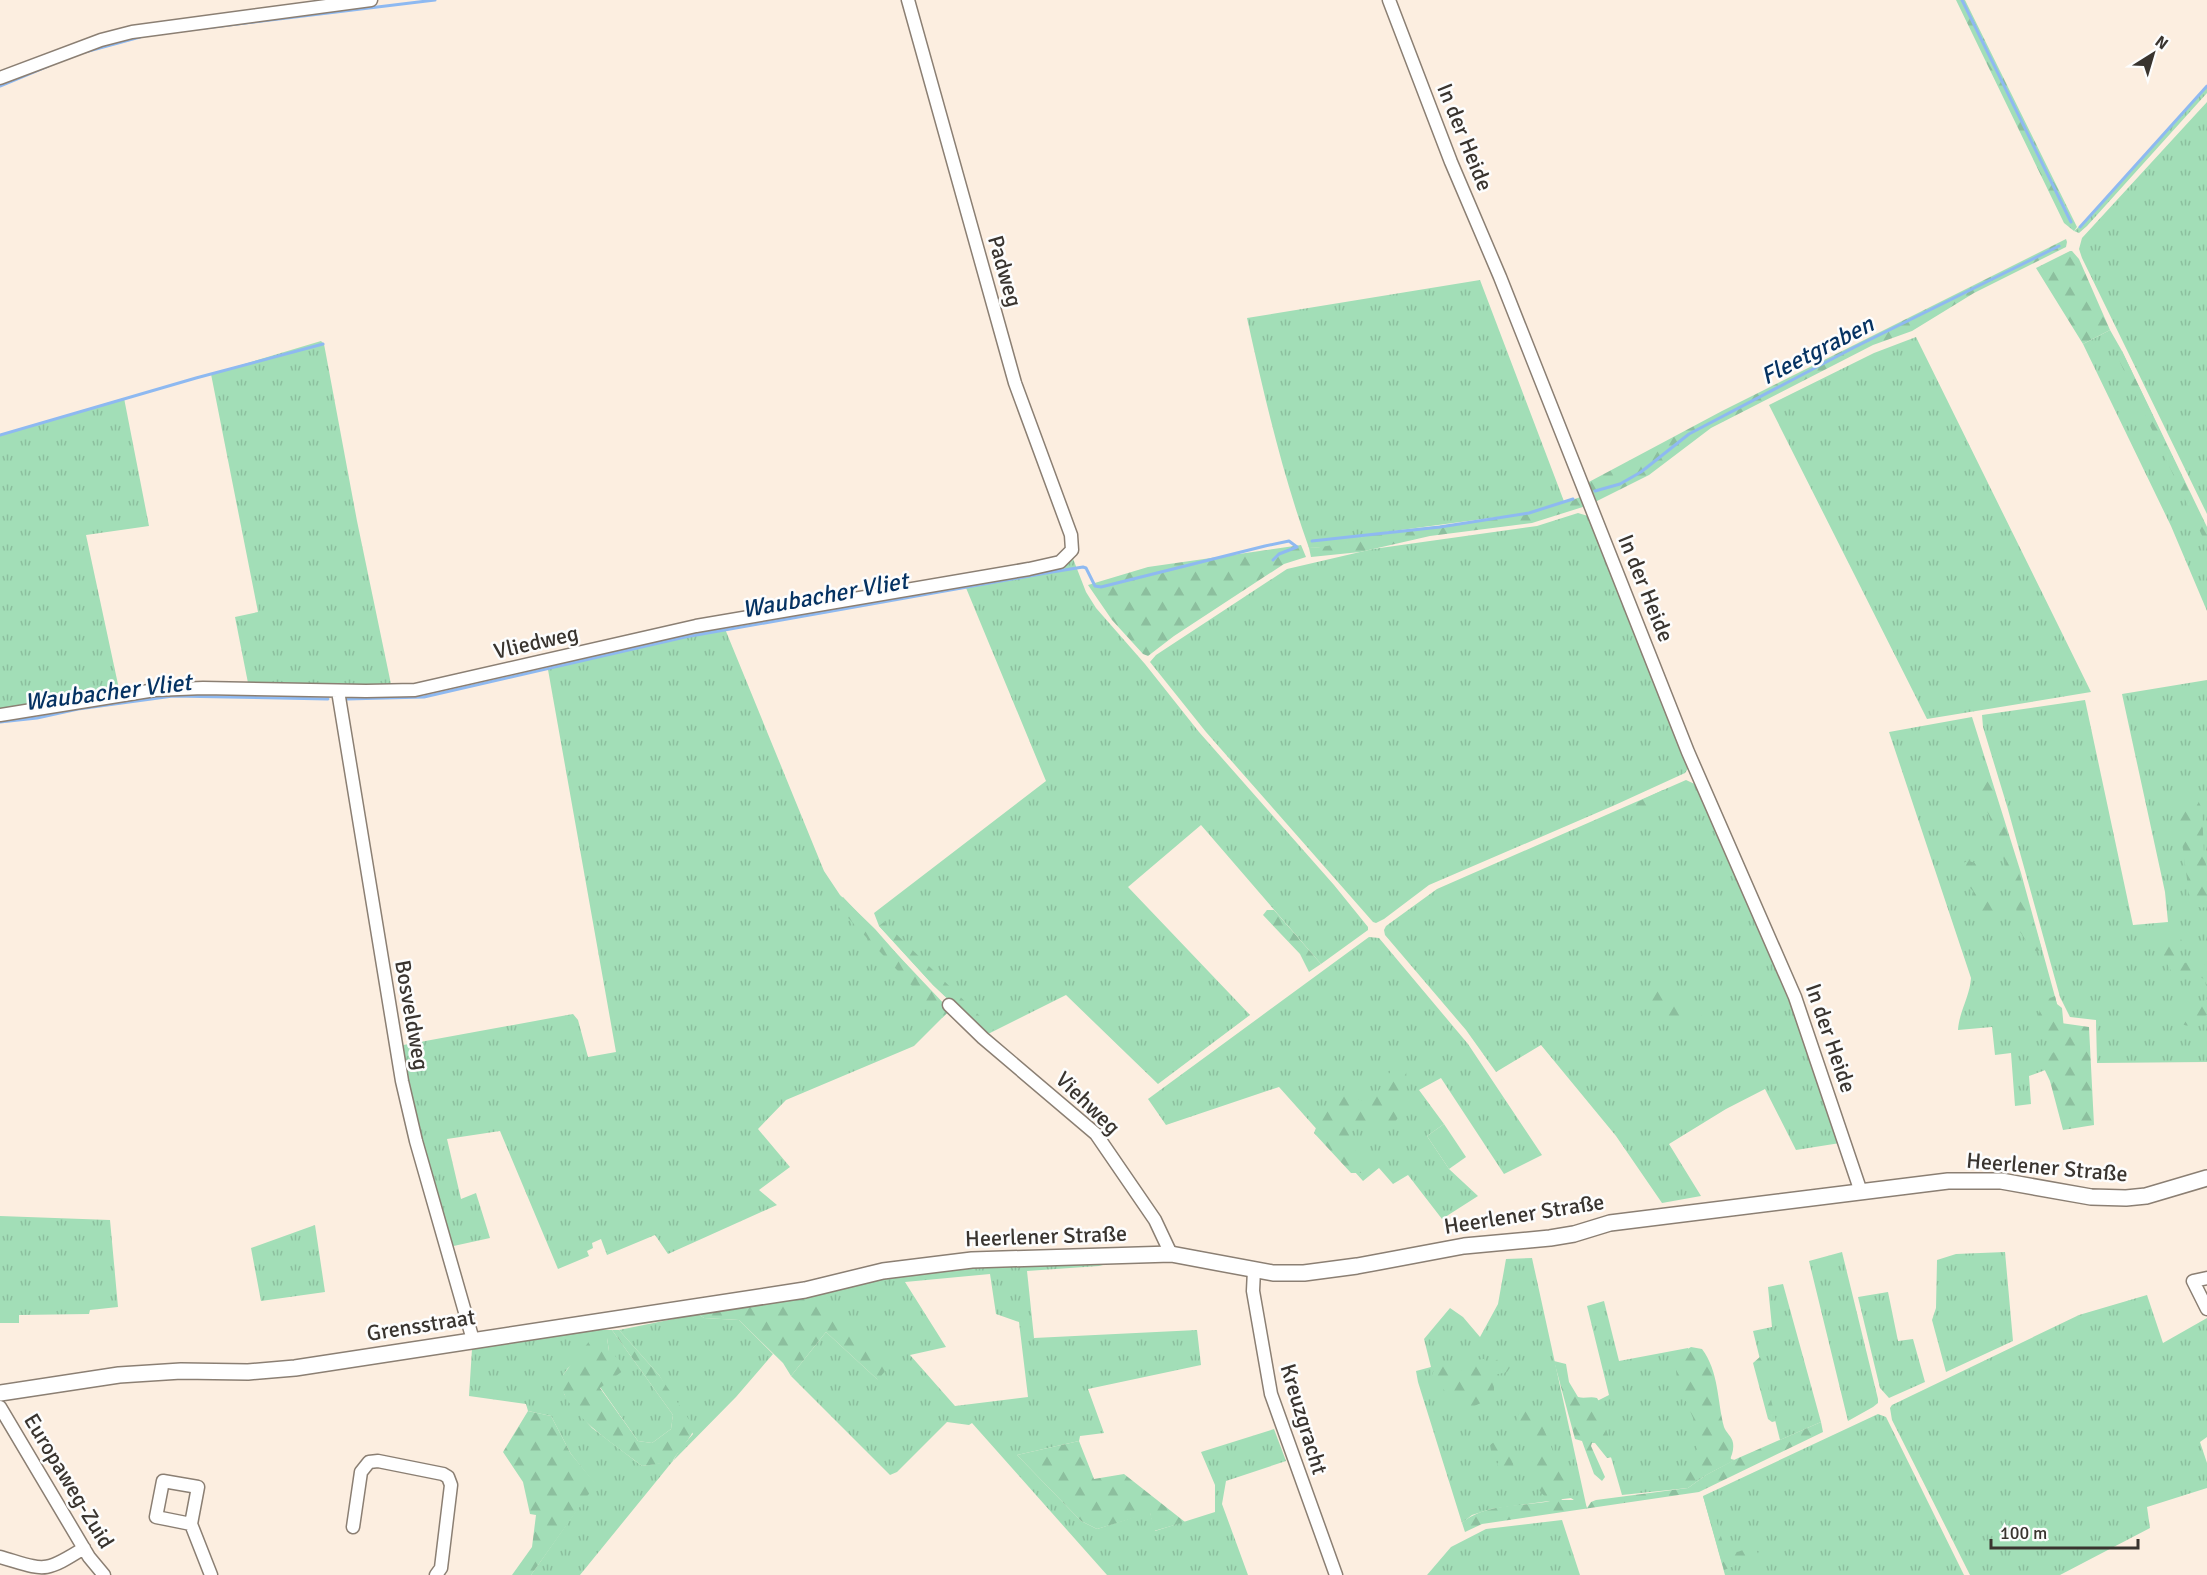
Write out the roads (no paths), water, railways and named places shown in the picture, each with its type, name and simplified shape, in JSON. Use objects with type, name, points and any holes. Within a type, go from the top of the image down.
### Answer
[{"type":"main road","name":"Heerlener Straße","points":[[847,1279],[883,1271],[972,1260],[1171,1254],[1254,1270],[1293,1274],[1331,1270],[1441,1249],[1574,1234],[1610,1224],[1948,1181],[1993,1180],[2091,1197],[2126,1198],[2164,1192],[2207,1179]]},
{"type":"main road","name":"Grensstraat","points":[[0,1393],[127,1374],[182,1371],[248,1372],[295,1368],[805,1290],[847,1279]]},
{"type":"street","points":[[0,78],[92,43],[132,32],[371,0]]},
{"type":"street","name":"Padweg","points":[[908,0],[1015,383],[1071,535],[1072,550]]},
{"type":"street","name":"In der Heide","points":[[1389,0],[1451,162],[1500,277],[1688,752],[1795,997],[1861,1192]]},
{"type":"street","name":"Vliedweg","points":[[0,715],[155,690],[203,688],[406,691],[432,687],[696,626],[1045,566],[1064,560],[1072,550]]},
{"type":"street","name":"Bosveldweg","points":[[338,691],[402,1081],[416,1141],[473,1340]]},
{"type":"street","name":"Viehweg","points":[[949,1005],[987,1042],[1096,1134],[1155,1220],[1171,1254]]},
{"type":"street","name":"Kreuzgracht","points":[[1254,1270],[1254,1291],[1271,1394],[1336,1575]]},
{"type":"street","points":[[2207,1278],[2193,1281],[2207,1309]]},
{"type":"street","name":"Europaweg-Zuid","points":[[0,1407],[84,1548],[104,1575]]},
{"type":"street","points":[[353,1527],[361,1472],[369,1462],[378,1461],[443,1474],[448,1477],[451,1485],[441,1568],[436,1575]]},
{"type":"street","points":[[191,1524],[211,1575]]},
{"type":"street","points":[[0,1557],[37,1568],[48,1568],[84,1548]]},
{"type":"waterway","points":[[188,30],[435,0]]},
{"type":"waterway","points":[[1962,0],[2071,222]]},
{"type":"waterway","points":[[85,52],[140,37]]},
{"type":"waterway","points":[[0,86],[48,66]]},
{"type":"waterway","name":"Fleetgraben","points":[[2080,227],[2207,86]]},
{"type":"waterway","name":"Fleetgraben","points":[[1595,491],[1620,484],[1641,472],[1689,434],[1853,348],[2059,246]]},
{"type":"waterway","points":[[0,435],[323,344]]},
{"type":"waterway","name":"Fleetgraben","points":[[1312,541],[1440,527],[1529,513],[1573,499]]},
{"type":"waterway","name":"Waubacher Vliet","points":[[347,699],[424,697],[685,637],[1083,567],[1086,568],[1095,586],[1101,587],[1289,541],[1297,547]]},
{"type":"waterway","name":"Fleetgraben","points":[[1273,560],[1279,554],[1297,547]]},
{"type":"waterway","name":"Waubacher Vliet","points":[[0,722],[173,696],[328,699]]}]
